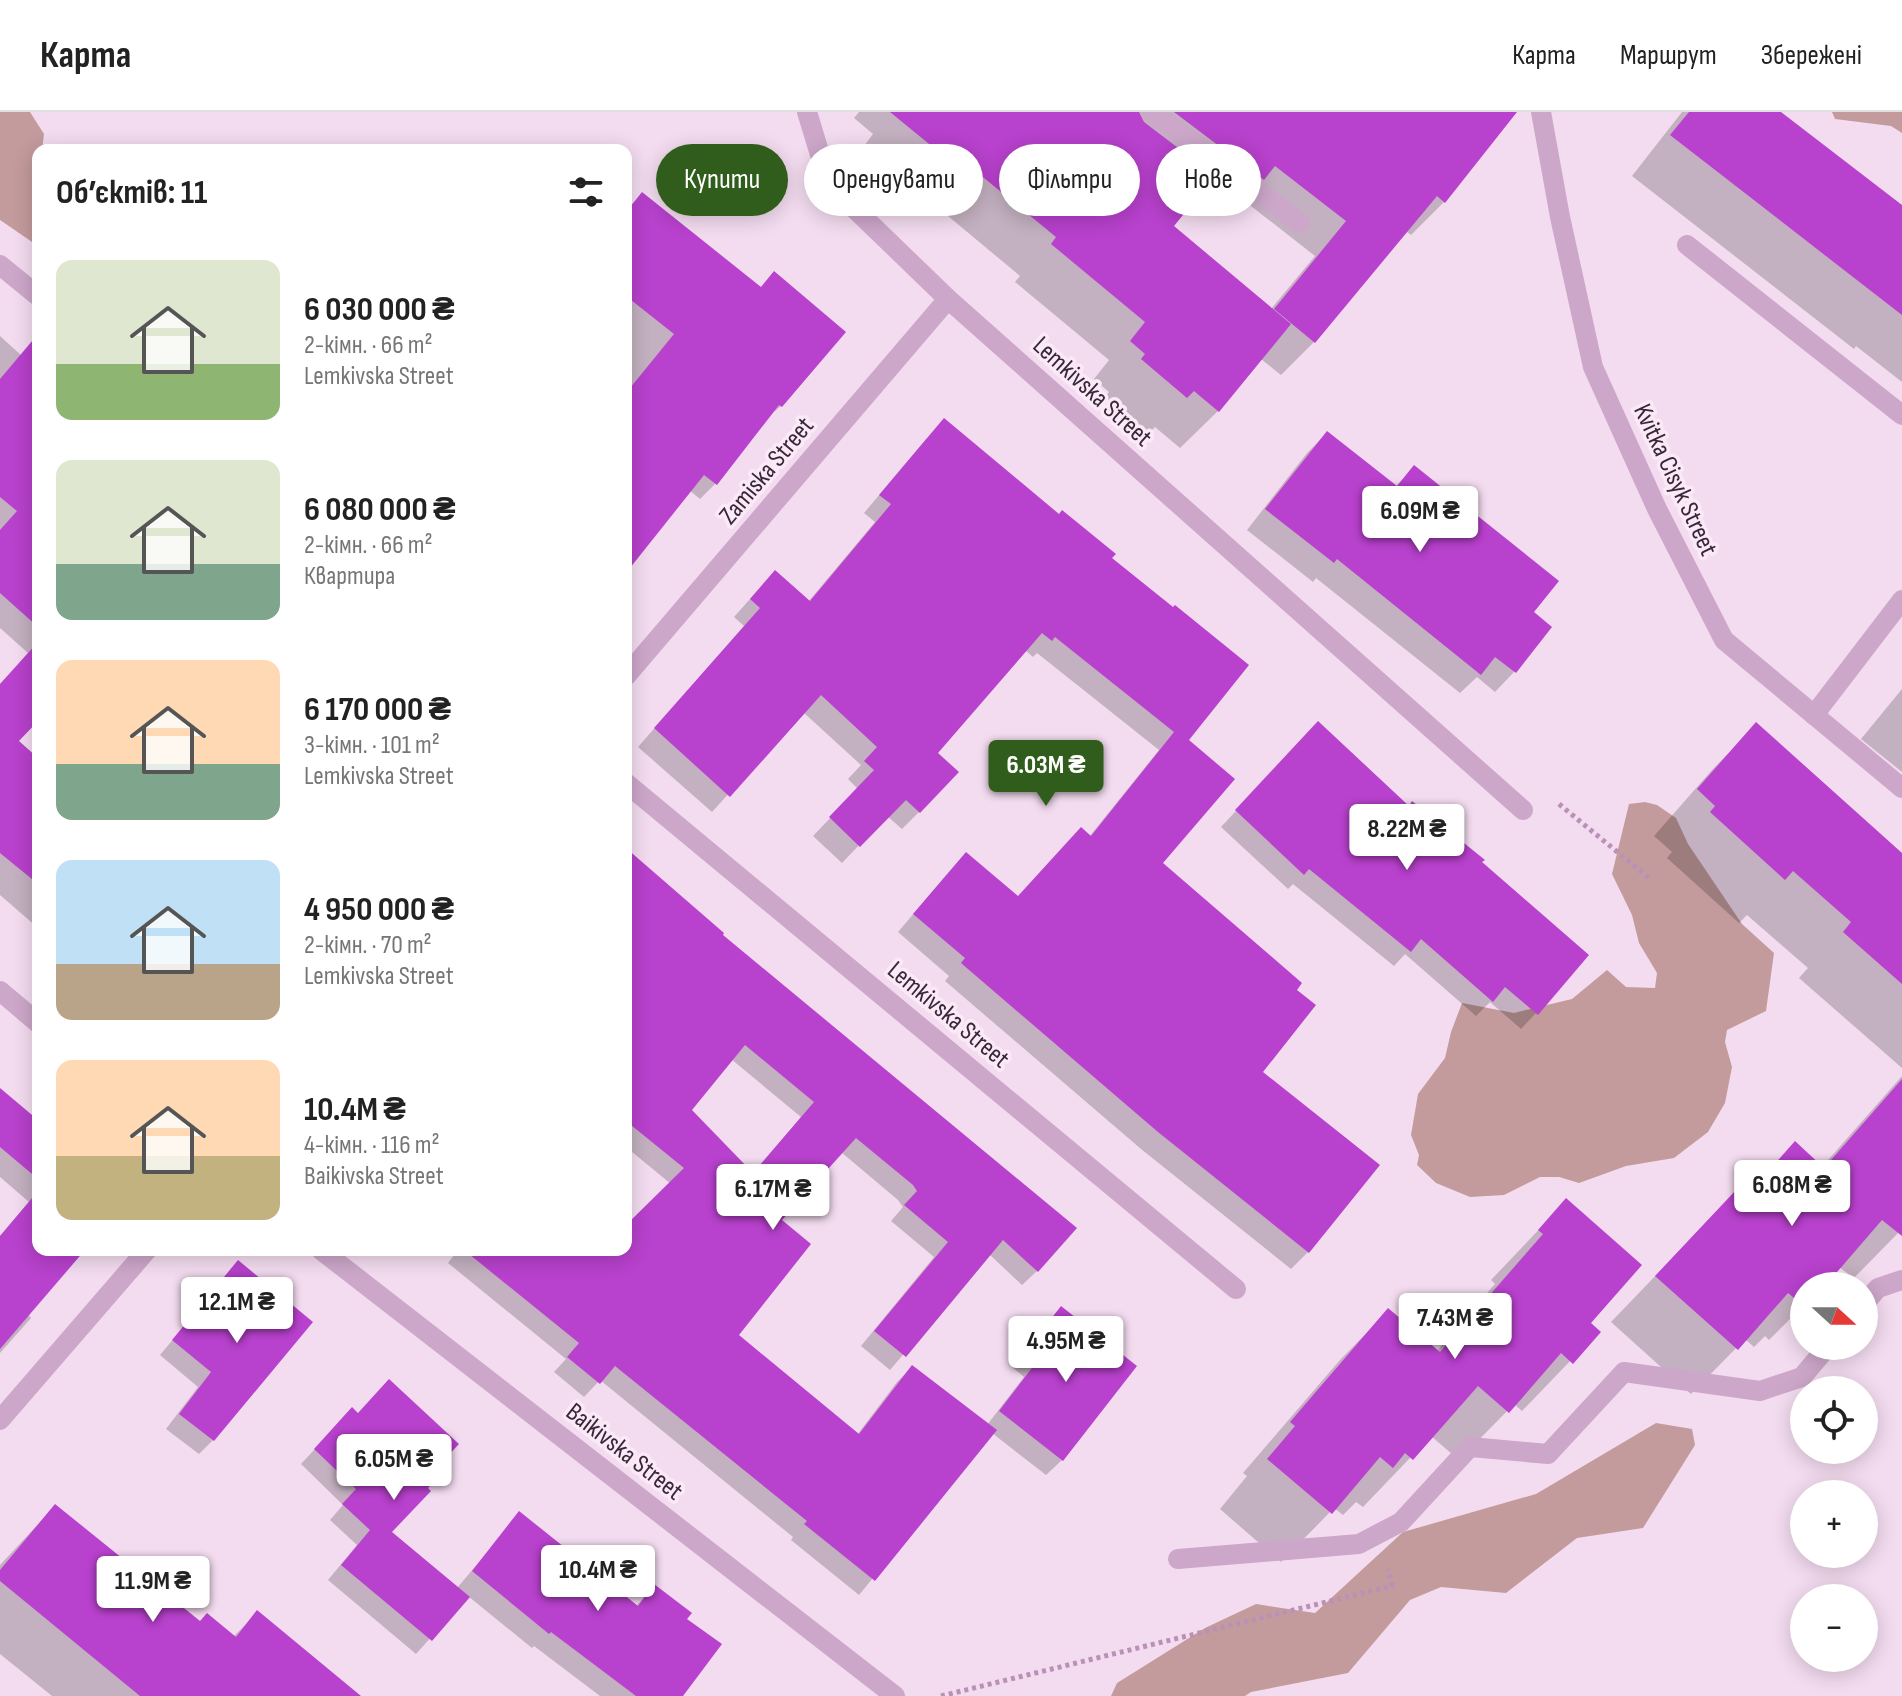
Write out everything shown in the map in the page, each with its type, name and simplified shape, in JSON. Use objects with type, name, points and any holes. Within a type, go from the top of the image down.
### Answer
[{"type":"street","name":"Lemkivska Street","points":[[807,112],[829,184],[948,299],[1523,810]]},
{"type":"street","points":[[1152,112],[1300,223]]},
{"type":"street","name":"Kvitka Cisyk Street","points":[[1541,112],[1593,367],[1657,509],[1724,640],[1902,788]]},
{"type":"street","points":[[1687,245],[1902,415]]},
{"type":"street","points":[[0,265],[32,291]]},
{"type":"street","name":"Zamiska Street","points":[[632,669],[948,299]]},
{"type":"street","points":[[1814,715],[1902,600]]},
{"type":"street","name":"Lemkivska Street","points":[[632,788],[1236,1289]]},
{"type":"street","points":[[0,991],[32,1018]]},
{"type":"street","points":[[0,1420],[142,1256]]},
{"type":"street","name":"Baikivska Street","points":[[329,1256],[895,1696]]},
{"type":"street","points":[[1878,1288],[1902,1280]]},
{"type":"street","points":[[1178,1559],[1359,1544],[1401,1522],[1470,1447],[1548,1454],[1624,1372],[1760,1391],[1802,1377],[1816,1360]]},
{"type":"path","points":[[1523,810],[1560,803],[1649,878]]},
{"type":"path","points":[[941,1696],[1392,1586],[1380,1533]]},
{"type":"shaded area","points":[[0,112],[30,112],[44,134],[43,144],[32,144],[32,242],[0,220]]},
{"type":"shaded area","points":[[1832,112],[1902,112],[1902,133],[1891,126],[1835,119]]},
{"type":"shaded area","points":[[1645,802],[1657,805],[1676,818],[1688,844],[1742,924],[1774,953],[1766,1011],[1727,1030],[1725,1042],[1732,1067],[1725,1103],[1708,1132],[1674,1158],[1626,1166],[1579,1183],[1559,1177],[1540,1177],[1504,1195],[1470,1197],[1436,1183],[1417,1165],[1419,1155],[1411,1135],[1418,1094],[1445,1058],[1462,1003],[1514,1013],[1572,999],[1607,970],[1626,987],[1655,988],[1657,973],[1639,943],[1632,915],[1612,874],[1629,804]]},
{"type":"shaded area","points":[[1656,1423],[1692,1429],[1695,1445],[1643,1528],[1577,1538],[1506,1593],[1441,1587],[1410,1600],[1348,1673],[1251,1692],[1245,1696],[1111,1696],[1117,1683],[1205,1628],[1256,1604],[1315,1613],[1403,1532],[1536,1494]]},
{"type":"building","points":[[890,112],[1139,112],[1144,122],[1173,144],[1156,144],[1156,216],[1182,216],[1174,226],[1291,324],[1219,412],[1194,391],[1187,398],[1141,359],[1145,354],[1130,341],[1145,322],[1051,244],[1056,237],[1030,216],[1140,216],[1140,144],[999,144],[999,190],[983,177],[983,144],[929,144]]},
{"type":"building","points":[[1174,112],[1517,112],[1445,203],[1437,196],[1315,343],[1274,309],[1346,221],[1275,166],[1264,180],[1261,178],[1261,144],[1216,144]]},
{"type":"building","points":[[1689,112],[1781,112],[1902,205],[1902,315],[1670,135]]},
{"type":"building","points":[[642,192],[656,203],[656,216],[672,216],[761,287],[774,271],[846,332],[782,407],[779,405],[717,485],[704,475],[632,565],[632,386],[674,334],[632,301],[632,204]]},
{"type":"building","points":[[32,341],[32,622],[0,593],[0,530],[17,511],[0,497],[0,379]]},
{"type":"building","points":[[944,418],[1059,514],[1062,510],[1116,554],[1112,558],[1249,665],[1189,740],[1235,779],[1163,863],[1302,983],[1297,990],[1316,1005],[1263,1072],[1380,1165],[1309,1253],[1158,1132],[961,963],[965,958],[913,914],[966,852],[1018,896],[1081,827],[1091,836],[1174,732],[1055,637],[1052,641],[1042,633],[938,753],[959,772],[920,813],[906,800],[860,847],[829,817],[874,770],[864,761],[877,747],[821,695],[730,797],[654,728],[760,608],[750,599],[775,570],[810,601],[891,504],[879,495]]},
{"type":"building","points":[[1327,431],[1397,486],[1414,465],[1559,581],[1534,612],[1552,627],[1516,673],[1495,657],[1481,675],[1337,559],[1334,563],[1265,509]]},
{"type":"building","points":[[32,649],[32,727],[19,741],[32,753],[32,879],[0,853],[0,684]]},
{"type":"building","points":[[1318,721],[1409,806],[1412,801],[1485,860],[1482,862],[1589,955],[1538,1015],[1505,987],[1493,1002],[1421,939],[1411,952],[1309,869],[1304,875],[1235,810]]},
{"type":"building","points":[[1756,722],[1902,853],[1902,984],[1843,932],[1851,922],[1793,871],[1785,880],[1710,812],[1715,806],[1697,789]]},
{"type":"building","points":[[632,853],[723,935],[1077,1228],[1038,1272],[1003,1240],[906,1357],[874,1331],[948,1242],[904,1205],[917,1191],[913,1185],[856,1138],[782,1220],[811,1244],[739,1335],[859,1434],[912,1365],[997,1430],[875,1581],[804,1524],[807,1521],[615,1366],[600,1384],[567,1357],[579,1343],[471,1256],[632,1256],[632,1219],[684,1168],[632,1126]],"holes":[[[745,1045],[814,1102],[753,1173],[692,1110]]]},
{"type":"building","points":[[1902,1079],[1902,1236],[1882,1220],[1837,1272],[1790,1272],[1790,1295],[1788,1293],[1738,1350],[1655,1276],[1736,1190],[1747,1195],[1795,1141],[1824,1168]]},
{"type":"building","points":[[0,1088],[32,1115],[32,1174],[0,1147]]},
{"type":"building","points":[[32,1198],[32,1256],[80,1256],[0,1349],[0,1236]]},
{"type":"building","points":[[1566,1198],[1642,1265],[1591,1323],[1601,1332],[1573,1364],[1561,1353],[1509,1413],[1478,1386],[1413,1460],[1405,1453],[1393,1468],[1380,1457],[1332,1514],[1267,1459],[1295,1426],[1290,1422],[1388,1308],[1440,1352],[1543,1234],[1538,1230]]},
{"type":"building","points":[[238,1260],[313,1322],[214,1441],[179,1414],[211,1372],[172,1340]]},
{"type":"building","points":[[1061,1306],[1137,1366],[1063,1461],[999,1411],[1038,1360],[1026,1351]]},
{"type":"building","points":[[389,1379],[459,1444],[439,1465],[445,1471],[428,1488],[431,1491],[392,1532],[470,1597],[432,1641],[341,1565],[370,1530],[342,1504],[356,1489],[314,1449],[352,1407],[358,1413]]},
{"type":"building","points":[[55,1504],[200,1621],[207,1613],[236,1637],[257,1610],[361,1696],[140,1696],[0,1581],[0,1570]]},
{"type":"building","points":[[519,1511],[638,1606],[654,1584],[692,1613],[687,1619],[722,1644],[683,1696],[636,1696],[551,1632],[549,1634],[472,1571]]}]
